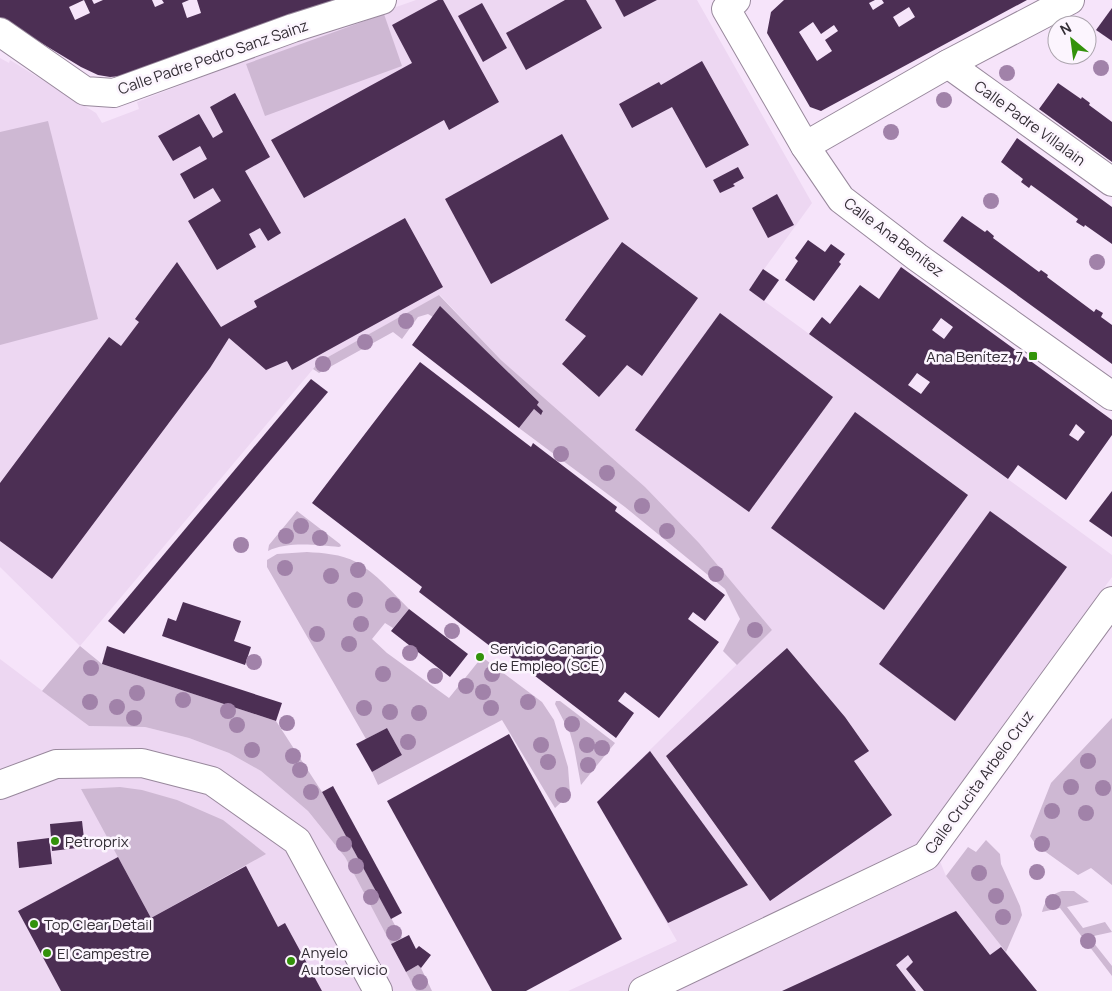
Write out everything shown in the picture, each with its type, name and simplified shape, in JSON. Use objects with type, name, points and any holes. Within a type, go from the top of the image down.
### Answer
[{"type":"street","name":"Calle Padre Pedro Sanz Sainz","points":[[0,32],[85,91],[114,93],[293,28],[382,0]]},
{"type":"street","name":"Calle Ana Benítez","points":[[736,0],[726,9],[805,146],[841,199],[917,257],[1112,396]]},
{"type":"street","points":[[805,146],[948,64],[1070,0]]},
{"type":"street","name":"Calle Padre Villalain","points":[[948,64],[1112,182]]},
{"type":"street","name":"Calle Crucita Arbelo Cruz","points":[[643,991],[926,856],[1112,601]]},
{"type":"street","points":[[0,785],[56,764],[142,763],[212,781],[297,840],[378,991]]},
{"type":"shaded area","points":[[416,0],[697,0],[812,203],[749,290],[1112,555],[1112,577],[927,830],[946,876],[1037,991],[568,991],[677,941],[597,802],[772,630],[501,360],[440,295],[319,362],[80,646],[0,567],[0,58],[9,63],[10,60],[96,113],[102,123],[139,109],[137,102],[230,66]]},
{"type":"shaded area","points":[[384,14],[402,66],[265,116],[246,64]]},
{"type":"shaded area","points":[[48,121],[98,319],[0,345],[0,132]]},
{"type":"shaded area","points":[[439,295],[501,360],[645,487],[699,543],[772,630],[737,665],[723,651],[740,619],[725,589],[625,507],[519,428],[534,409],[542,414],[543,411],[537,405],[539,402],[440,307],[433,317],[428,314],[418,317],[402,339],[393,332],[319,373],[313,369],[319,362]]},
{"type":"shaded area","points":[[297,511],[341,546],[293,545],[268,551],[269,545]]},
{"type":"shaded area","points":[[326,553],[356,562],[377,577],[409,609],[393,628],[385,623],[372,639],[387,653],[449,698],[482,657],[542,702],[554,720],[568,767],[570,794],[555,808],[502,720],[378,785],[372,772],[402,755],[387,728],[366,739],[267,567],[267,560],[277,554]]},
{"type":"shaded area","points":[[80,646],[102,664],[276,721],[322,792],[402,938],[391,944],[345,857],[308,811],[261,771],[229,753],[189,738],[145,727],[89,726],[42,691]]},
{"type":"shaded area","points":[[0,659],[89,726],[145,727],[189,738],[229,753],[261,771],[308,811],[345,857],[416,991],[0,991]]},
{"type":"shaded area","points":[[556,701],[560,701],[615,743],[581,785],[570,733],[555,704]]},
{"type":"shaded area","points":[[1112,718],[1112,885],[1091,868],[1078,875],[1036,845],[1030,836],[1051,783]]},
{"type":"shaded area","points":[[120,787],[142,790],[177,800],[223,820],[266,854],[151,918],[81,789]]},
{"type":"shaded area","points":[[986,840],[1000,854],[1001,864],[1020,906],[1022,915],[1006,952],[946,876],[968,847],[976,852]]},
{"type":"shaded area","points":[[1062,891],[1074,891],[1089,902],[1067,907],[1083,928],[1105,922],[1112,932],[1089,937],[1112,966],[1112,976],[1060,908],[1042,912],[1049,899],[1054,894]]},
{"type":"shaded area","points":[[418,965],[432,991],[416,991],[406,972]]},
{"type":"building","points":[[0,0],[84,0],[92,0],[94,4],[103,0],[152,0],[155,7],[164,3],[162,0],[189,0],[182,3],[187,18],[201,13],[197,0],[334,0],[122,76],[110,77],[98,75],[81,67],[0,18]],"holes":[[[84,0],[90,13],[75,20],[69,7]]]},
{"type":"building","points":[[438,0],[443,0],[499,102],[449,130],[444,120],[304,198],[271,140],[412,63],[392,25]]},
{"type":"building","points":[[565,0],[586,0],[602,28],[526,70],[506,33]]},
{"type":"building","points":[[615,0],[657,0],[624,17]]},
{"type":"building","points":[[784,0],[875,0],[869,3],[873,10],[884,3],[882,0],[1027,0],[821,111],[810,107],[767,33],[771,12]],"holes":[[[909,7],[915,17],[899,27],[893,17]],[[813,22],[821,34],[834,25],[838,31],[825,40],[832,51],[817,61],[799,32]]]},
{"type":"building","points":[[482,3],[507,48],[483,62],[458,16]]},
{"type":"building","points":[[1112,8],[1112,41],[1097,31]]},
{"type":"building","points":[[702,61],[749,145],[706,168],[672,107],[632,128],[619,104],[659,82],[661,85]]},
{"type":"building","points":[[1058,83],[1081,99],[1082,97],[1090,103],[1089,105],[1112,122],[1112,162],[1039,109]]},
{"type":"building","points":[[235,93],[270,157],[245,171],[281,233],[268,241],[260,228],[249,234],[256,247],[217,270],[188,221],[221,201],[213,188],[194,199],[180,174],[207,159],[200,146],[173,161],[158,136],[199,114],[213,138],[223,132],[210,107]]},
{"type":"building","points":[[562,134],[609,219],[491,284],[445,199]]},
{"type":"building","points":[[1017,138],[1112,207],[1112,244],[1085,225],[1084,227],[1076,222],[1078,219],[1031,185],[1029,188],[1021,182],[1023,179],[1001,162]]},
{"type":"building","points":[[738,167],[744,178],[733,184],[735,186],[720,193],[713,180]]},
{"type":"building","points":[[777,194],[794,225],[768,238],[752,208]]},
{"type":"building","points":[[962,216],[985,232],[987,230],[994,236],[993,238],[1039,272],[1041,270],[1048,275],[1047,277],[1094,312],[1096,309],[1103,313],[1101,317],[1112,325],[1112,364],[943,241]]},
{"type":"building","points":[[405,218],[443,287],[292,370],[287,361],[266,370],[229,338],[210,368],[52,579],[0,541],[0,483],[109,337],[121,346],[139,322],[135,319],[177,262],[221,327],[257,307],[254,301]]},
{"type":"building","points":[[808,240],[825,252],[831,244],[845,254],[839,262],[841,264],[814,301],[785,280],[798,261],[795,258]]},
{"type":"building","points":[[622,242],[698,298],[642,376],[627,365],[599,397],[562,364],[586,336],[565,320]]},
{"type":"building","points":[[901,267],[1112,420],[1112,435],[1066,500],[1018,465],[1008,479],[809,334],[822,317],[830,324],[860,285],[879,299]],"holes":[[[941,318],[953,327],[944,339],[932,330]],[[934,350],[942,356],[936,364],[928,358]],[[917,373],[930,382],[921,394],[908,385]],[[1076,424],[1085,432],[1078,441],[1069,435]]]},
{"type":"building","points":[[763,269],[779,280],[764,301],[749,290]]},
{"type":"building","points":[[440,306],[539,402],[537,405],[543,411],[541,415],[534,409],[519,428],[412,345]]},
{"type":"building","points":[[720,313],[833,397],[749,512],[635,430]]},
{"type":"building","points":[[420,362],[531,447],[533,443],[617,507],[615,511],[725,595],[705,621],[693,612],[688,619],[719,642],[659,718],[625,692],[618,701],[634,713],[616,738],[505,653],[503,656],[419,592],[422,587],[312,503]]},
{"type":"building","points":[[311,379],[328,392],[124,634],[108,621]]},
{"type":"building","points":[[855,412],[968,495],[884,610],[771,528]]},
{"type":"building","points":[[1112,491],[1112,537],[1089,521]]},
{"type":"building","points":[[990,511],[1067,567],[955,721],[879,664]]},
{"type":"building","points":[[183,602],[241,621],[234,641],[251,647],[245,665],[162,636],[168,618],[176,621]]},
{"type":"building","points":[[409,609],[468,654],[450,677],[391,631]]},
{"type":"building","points":[[107,646],[282,703],[276,721],[102,664]]},
{"type":"building","points":[[787,648],[845,717],[869,751],[854,761],[892,815],[770,901],[666,756]]},
{"type":"building","points":[[387,728],[402,755],[372,772],[356,744]]},
{"type":"building","points":[[509,734],[622,939],[526,991],[492,991],[387,801]]},
{"type":"building","points":[[650,751],[748,885],[668,923],[597,802]]},
{"type":"building","points":[[333,786],[402,913],[391,919],[322,792]]},
{"type":"building","points":[[82,821],[85,847],[52,851],[50,824]]},
{"type":"building","points":[[49,838],[52,864],[19,868],[17,842]]},
{"type":"building","points":[[118,857],[151,918],[246,866],[278,927],[285,923],[322,991],[61,991],[18,911]]},
{"type":"building","points":[[956,911],[990,955],[1001,947],[1037,991],[924,991],[906,969],[913,962],[908,955],[896,965],[916,991],[782,991]]},
{"type":"building","points":[[409,935],[416,949],[419,946],[431,955],[421,968],[418,965],[406,972],[391,944]]},
{"type":"place","name":"Ana Benítez, 7","points":[[1033,356]]},
{"type":"place","name":"Servicio Canario de Empleo (SCE)","points":[[480,657]]},
{"type":"place","name":"Petroprix","points":[[55,841]]},
{"type":"place","name":"Top Clear Detail","points":[[34,924]]},
{"type":"place","name":"El Campestre","points":[[47,953]]},
{"type":"place","name":"Anyelo Autoservicio","points":[[291,961]]}]
